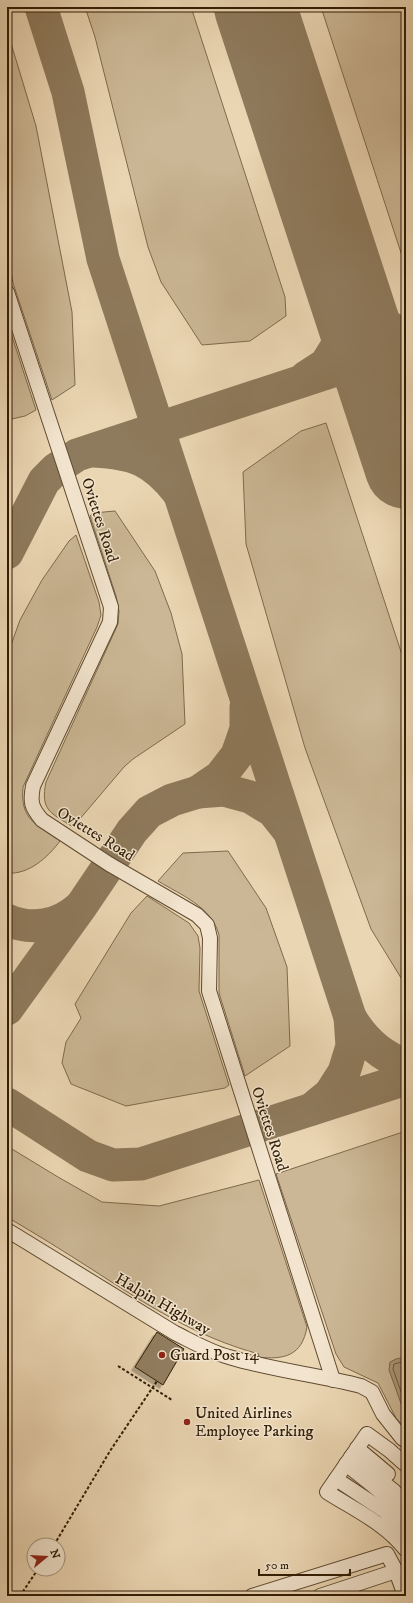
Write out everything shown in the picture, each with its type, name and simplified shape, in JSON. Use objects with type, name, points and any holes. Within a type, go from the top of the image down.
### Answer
[{"type":"lane","name":"Oviettes Road","points":[[7,292],[111,607],[110,622],[33,786],[31,798],[33,809],[42,820],[109,864],[197,915],[207,925],[210,938],[209,991],[333,1380]]},
{"type":"lane","name":"Halpin Highway","points":[[7,1230],[175,1333],[203,1347],[227,1357],[362,1386],[372,1392],[383,1414],[406,1441]]},
{"type":"lane","points":[[356,1449],[389,1450],[406,1465]]},
{"type":"lane","points":[[356,1449],[406,1477]]},
{"type":"lane","points":[[331,1486],[356,1449]]},
{"type":"lane","points":[[356,1449],[400,1484],[406,1492]]},
{"type":"lane","points":[[356,1449],[394,1491],[402,1518],[406,1550]]},
{"type":"lane","points":[[331,1486],[402,1518]]},
{"type":"lane","points":[[331,1486],[384,1518],[397,1534],[406,1550]]},
{"type":"lane","points":[[252,1596],[387,1554],[396,1571],[405,1596]]},
{"type":"lane","points":[[320,1596],[396,1571]]},
{"type":"path","points":[[118,1366],[172,1400]]},
{"type":"path","points":[[59,1537],[110,1451],[157,1381]]},
{"type":"path","points":[[20,1596],[33,1577]]},
{"type":"shaded area","points":[[85,7],[191,7],[285,297],[286,316],[250,341],[202,345],[161,282],[148,247],[95,37]]},
{"type":"shaded area","points":[[321,7],[406,7],[406,262],[404,262]]},
{"type":"shaded area","points":[[7,30],[36,126],[72,312],[75,385],[52,400],[13,283],[7,249]]},
{"type":"shaded area","points":[[7,321],[36,410],[25,416],[7,420]]},
{"type":"shaded area","points":[[326,423],[406,667],[406,986],[371,929],[305,748],[246,544],[243,472],[301,431]]},
{"type":"shaded area","points":[[115,511],[155,571],[171,613],[182,654],[185,724],[133,759],[124,767],[73,827],[53,814],[46,805],[46,782],[118,624],[119,611],[116,596],[90,516],[93,513]]},
{"type":"shaded area","points":[[76,535],[99,602],[101,615],[97,627],[23,787],[24,807],[31,820],[60,841],[44,859],[37,864],[23,871],[7,873],[7,656],[20,620],[42,580],[69,541]]},
{"type":"shaded area","points":[[228,851],[266,908],[287,967],[290,1046],[245,1076],[219,993],[219,935],[215,925],[203,909],[186,897],[158,881],[183,853]]},
{"type":"shaded area","points":[[147,896],[189,923],[198,936],[200,948],[199,991],[229,1085],[225,1088],[126,1106],[71,1084],[62,1063],[66,1042],[81,1018],[75,1004],[131,913]]},
{"type":"shaded area","points":[[406,1131],[406,1429],[396,1418],[378,1383],[344,1367],[336,1354],[276,1174]]},
{"type":"shaded area","points":[[7,1146],[102,1202],[159,1206],[259,1180],[307,1327],[305,1337],[301,1344],[290,1354],[276,1358],[267,1358],[258,1357],[259,1354],[214,1339],[173,1319],[133,1296],[7,1217]]},
{"type":"water","points":[[406,1357],[406,1412],[403,1409],[389,1370],[390,1362]]},
{"type":"building","name":"Guard Post 14","points":[[157,1332],[184,1349],[163,1385],[135,1367]]},
{"type":"taxiway","points":[[41,7],[68,92],[103,259],[350,1017],[361,1033],[373,1046],[388,1057],[406,1065]]},
{"type":"taxiway","points":[[344,278],[349,288],[369,313],[386,326],[406,334]]},
{"type":"taxiway","points":[[306,377],[326,364],[342,338],[348,308],[344,278]]},
{"type":"taxiway","points":[[7,553],[44,481],[56,469],[77,455],[406,347]]},
{"type":"taxiway","points":[[94,451],[132,456],[142,460],[160,472],[178,492]]},
{"type":"taxiway","points":[[198,792],[220,777],[237,755],[246,729],[246,707]]},
{"type":"taxiway","points":[[7,1009],[82,905],[132,831],[149,812],[172,800],[198,792],[224,790],[250,797],[273,811],[288,830]]},
{"type":"taxiway","points":[[7,920],[26,925],[45,925],[63,919],[79,908]]},
{"type":"taxiway","points":[[312,1109],[330,1094],[344,1072],[352,1046],[350,1017]]},
{"type":"taxiway","points":[[7,1104],[88,1156],[113,1165],[141,1164],[406,1079]]},
{"type":"runway","points":[[255,7],[406,468]]},
{"type":"place","name":"Guard Post 14","points":[[162,1355]]},
{"type":"place","name":"United Airlines Employee Parking","points":[[187,1422]]}]
